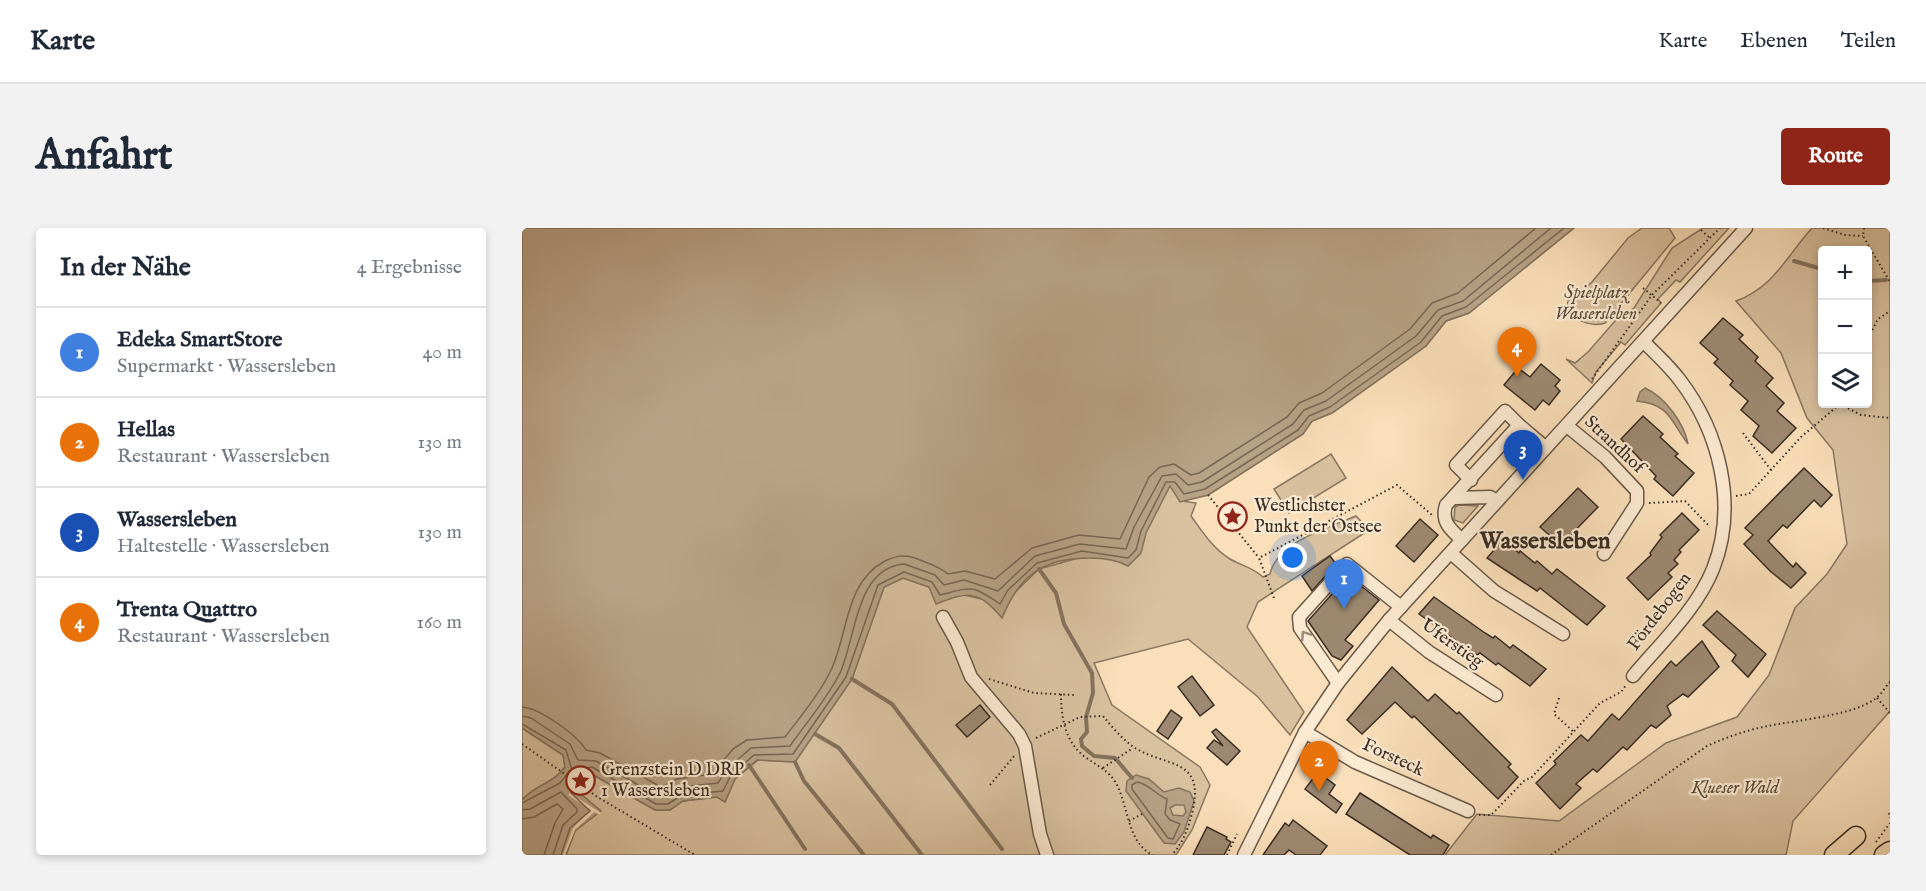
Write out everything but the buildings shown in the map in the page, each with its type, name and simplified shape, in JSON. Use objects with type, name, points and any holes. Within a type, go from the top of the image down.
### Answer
[{"type":"highway","points":[[1834,855],[1856,836]]},
{"type":"street","points":[[1244,855],[1305,732],[1338,683],[1389,620],[1746,228]]},
{"type":"street","name":"Fördebogen","points":[[1633,676],[1690,606],[1713,570],[1721,538],[1725,497],[1716,446],[1709,429],[1678,377],[1644,342]]},
{"type":"street","points":[[1471,480],[1456,465],[1505,411],[1545,447]]},
{"type":"street","points":[[1462,540],[1448,528],[1443,515],[1446,505],[1455,498],[1520,425]]},
{"type":"street","name":"Strandhof","points":[[1567,426],[1629,479],[1637,491],[1637,503],[1604,554]]},
{"type":"street","points":[[1455,498],[1490,497],[1497,501]]},
{"type":"street","points":[[1451,553],[1494,591],[1563,634]]},
{"type":"street","points":[[1338,683],[1300,628],[1299,617],[1347,564],[1401,607]]},
{"type":"street","points":[[943,616],[974,681],[1025,746],[1040,834],[1047,855]]},
{"type":"street","name":"Uferstieg","points":[[1389,620],[1429,652],[1496,695]]},
{"type":"street","name":"Forsteck","points":[[1305,732],[1355,762],[1468,811]]},
{"type":"path","points":[[1592,384],[1596,372],[1621,341],[1652,295],[1720,228]]},
{"type":"path","points":[[1823,228],[1845,235],[1863,236]]},
{"type":"path","points":[[1864,228],[1863,236],[1890,282]]},
{"type":"path","points":[[1701,230],[1710,238]]},
{"type":"path","points":[[1717,231],[1723,237]]},
{"type":"path","points":[[1643,288],[1663,304]]},
{"type":"path","points":[[1872,330],[1878,319],[1890,311]]},
{"type":"path","points":[[1725,497],[1749,494],[1801,437],[1835,408]]},
{"type":"path","points":[[1848,408],[1861,415],[1890,418]]},
{"type":"path","points":[[1743,433],[1771,471]]},
{"type":"path","points":[[1259,558],[1396,485],[1448,528]]},
{"type":"path","points":[[1208,495],[1259,558],[1274,598]]},
{"type":"path","points":[[1637,503],[1685,501],[1721,538]]},
{"type":"path","points":[[1468,811],[1481,816],[1491,815],[1600,703],[1621,692],[1633,676]]},
{"type":"path","points":[[974,681],[998,680],[1034,693],[1074,695]]},
{"type":"path","points":[[1551,855],[1707,746],[1728,736],[1811,719],[1864,705],[1877,698],[1890,682]]},
{"type":"path","points":[[1062,694],[1064,723],[1075,747],[1103,768],[1114,781],[1123,797],[1129,821],[1139,843],[1153,855]]},
{"type":"path","points":[[1559,698],[1554,714],[1574,732]]},
{"type":"path","points":[[1877,698],[1890,713]]},
{"type":"path","points":[[990,785],[1012,757],[1025,746],[1064,723],[1080,717],[1103,716],[1134,748],[1177,763],[1191,776],[1196,795],[1188,830],[1172,855]]},
{"type":"path","points":[[522,744],[596,796],[695,855]]},
{"type":"path","points":[[1103,768],[1134,748]]},
{"type":"path","points":[[1888,813],[1890,818]]},
{"type":"path","points":[[1129,821],[1142,814]]},
{"type":"path","points":[[1883,850],[1877,838],[1890,823]]},
{"type":"path","points":[[1227,855],[1237,834]]},
{"type":"green space","points":[[1574,228],[1469,313],[1446,321],[1426,346],[1332,413],[1312,421],[1303,434],[1208,495],[1182,501],[1196,503],[1191,516],[1218,550],[1263,577],[1270,574],[1282,553],[1318,531],[1356,516],[1369,530],[1258,602],[1247,627],[1304,712],[1290,735],[1258,697],[1188,639],[1094,663],[1112,705],[1200,767],[1210,785],[1192,830],[1176,855],[566,855],[575,831],[579,774],[590,773],[655,810],[670,810],[683,801],[717,797],[725,802],[735,779],[758,760],[795,762],[852,679],[884,587],[903,578],[929,587],[986,600],[1002,617],[1013,594],[1039,569],[1082,557],[1161,482]]},
{"type":"green space","name":"Spielplatz Wassersleben","points":[[1642,228],[1669,228],[1675,238],[1605,323],[1584,322],[1567,311],[1568,301],[1592,282],[1628,238]]},
{"type":"green space","points":[[1703,228],[1729,228],[1680,282],[1676,280],[1658,299],[1661,303],[1625,345],[1621,342],[1596,372],[1592,383],[1566,359],[1575,363],[1588,352],[1615,321],[1634,308],[1672,248]]},
{"type":"green space","name":"Klueser Wald","points":[[1812,228],[1890,228],[1890,711],[1793,821],[1786,855],[1445,855],[1477,814],[1559,821],[1666,743],[1737,717],[1769,675],[1795,608],[1827,574],[1847,544],[1833,450],[1807,418],[1781,353],[1736,301],[1760,288],[1778,270]]},
{"type":"green space","points":[[1331,454],[1346,478],[1289,513],[1274,489]]},
{"type":"green space","points":[[1459,505],[1478,506],[1463,523],[1454,520],[1455,507]]},
{"type":"green space","points":[[522,728],[563,755],[565,767],[555,777],[522,800]]},
{"type":"water","points":[[522,228],[1574,228],[1469,313],[1446,321],[1426,346],[1332,413],[1312,421],[1303,434],[1208,495],[1180,502],[1170,486],[1146,533],[1141,553],[1128,566],[1095,558],[1070,559],[1047,565],[1032,574],[1021,585],[1012,597],[1002,618],[986,602],[972,596],[965,595],[936,604],[929,587],[903,578],[884,587],[852,679],[795,762],[757,760],[735,779],[725,802],[717,797],[683,801],[670,810],[655,810],[590,773],[579,774],[576,790],[601,811],[575,831],[566,855],[522,855],[522,800],[555,777],[565,767],[563,755],[522,728]]},
{"type":"water","points":[[1645,388],[1660,398],[1678,419],[1688,444],[1663,410],[1637,401],[1640,392]]},
{"type":"water","points":[[1136,775],[1149,779],[1164,792],[1179,788],[1190,792],[1194,801],[1184,832],[1175,844],[1164,843],[1126,791],[1127,781]],"holes":[[[1175,805],[1184,805],[1186,812],[1183,816],[1173,815],[1170,808]]]},
{"type":"pier","points":[[570,793],[601,813],[600,815],[594,812],[575,830],[565,855],[563,855],[573,828],[591,810],[568,795]]},
{"type":"waterway","points":[[1794,261],[1818,268]]},
{"type":"waterway","points":[[1872,281],[1886,280]]},
{"type":"waterway","points":[[1039,569],[1056,593],[1064,624],[1092,673],[1093,693],[1086,717],[1087,732],[1081,739],[1082,746],[1094,756],[1115,758],[1132,778]]},
{"type":"waterway","points":[[852,679],[892,704],[1002,849]]},
{"type":"waterway","points":[[815,734],[839,748],[922,855]]},
{"type":"waterway","points":[[795,762],[804,781],[864,855]]},
{"type":"waterway","points":[[749,765],[805,849]]},
{"type":"place","name":"Trenta Quattro","points":[[1517,377]]},
{"type":"place","name":"Wassersleben","points":[[1523,480]]},
{"type":"place","name":"Westlichster Punkt der Ostsee","points":[[1233,516]]},
{"type":"place","name":"Edeka SmartStore","points":[[1344,609]]},
{"type":"place","name":"Grenzstein D DRP 1 Wassersleben","points":[[580,780]]},
{"type":"place","name":"Hellas","points":[[1319,791]]},
{"type":"district","name":"Wassersleben","points":[[1545,541]]}]
